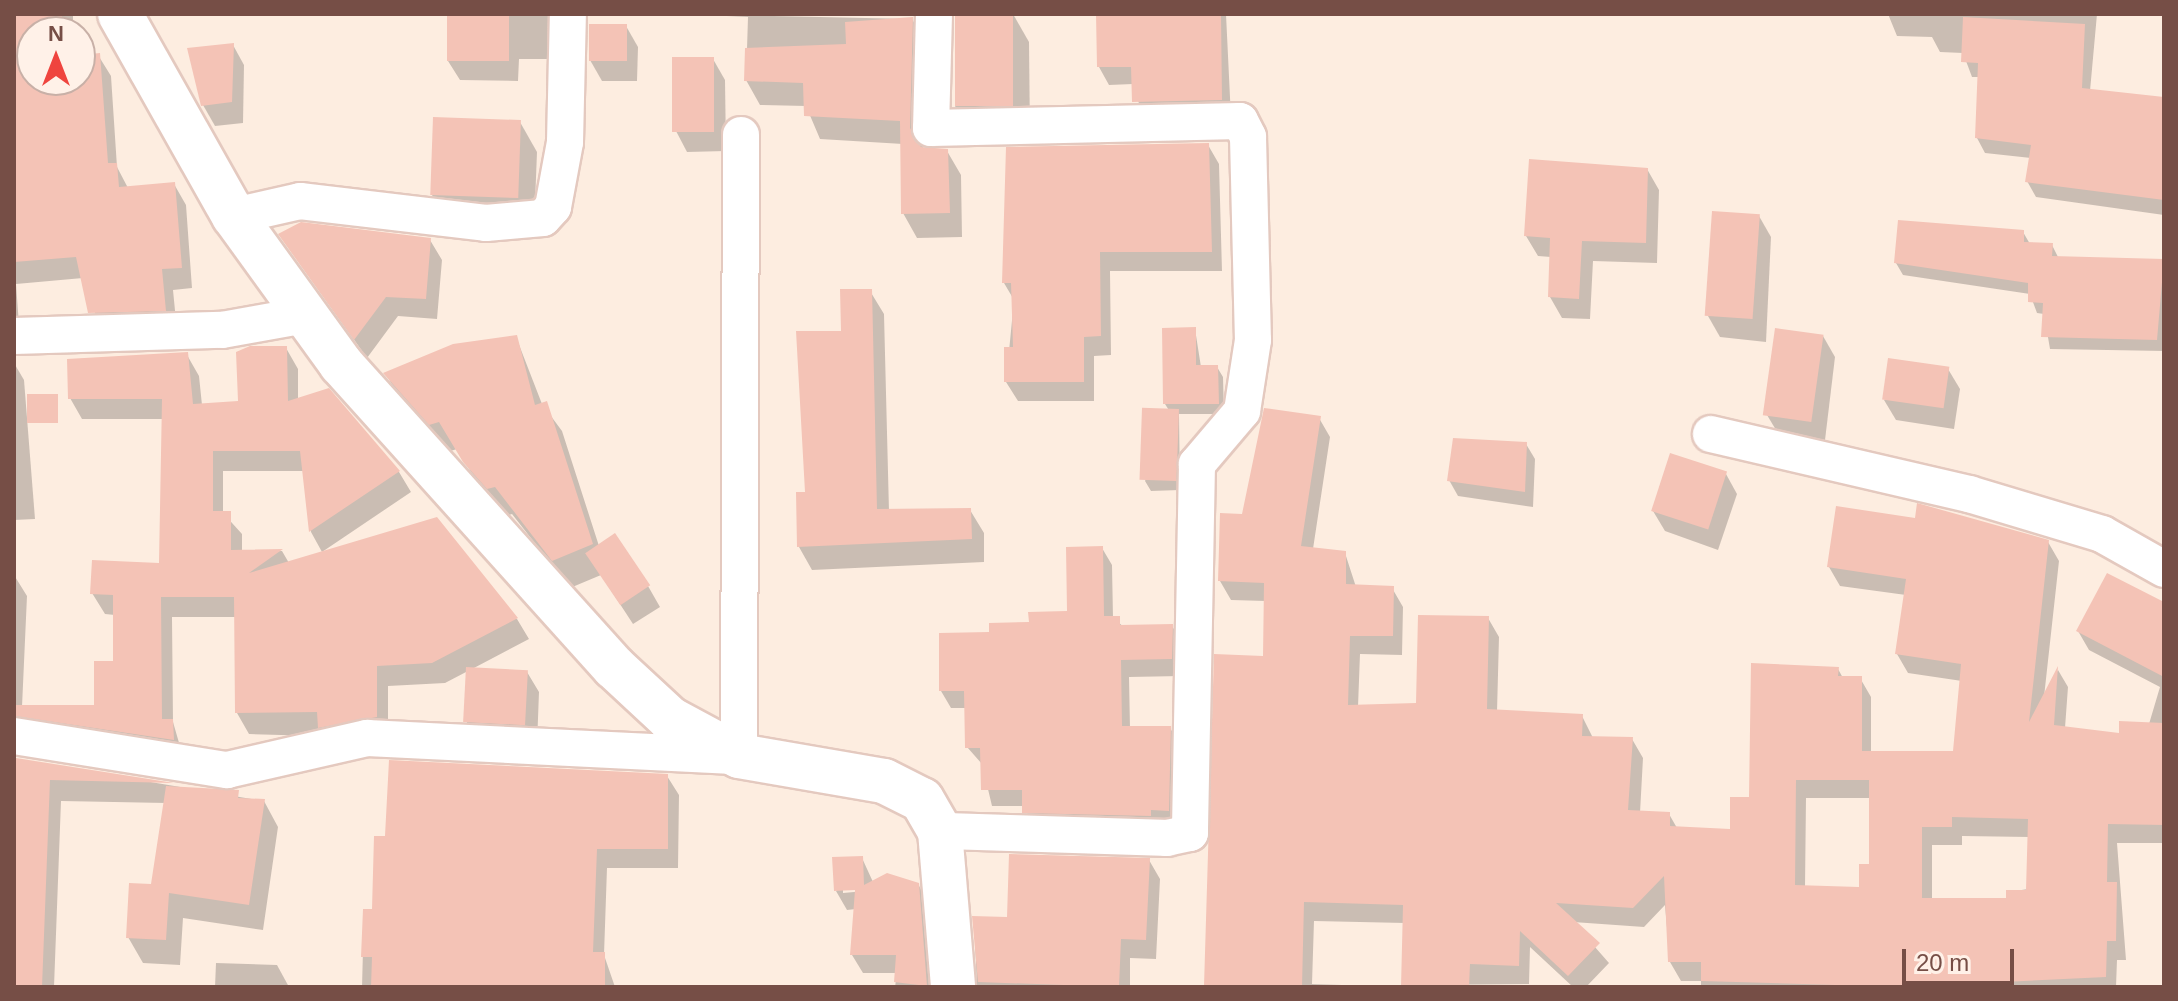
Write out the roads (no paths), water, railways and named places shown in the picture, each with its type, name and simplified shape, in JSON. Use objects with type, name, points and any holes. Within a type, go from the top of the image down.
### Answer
[{"type":"street","points":[[120,14],[234,216],[341,364],[614,667],[670,719],[739,756]]},
{"type":"street","points":[[234,216],[300,201],[486,223],[543,218],[553,207],[565,142],[568,14]]},
{"type":"street","points":[[934,14],[931,128],[1240,121],[1248,137],[1253,340],[1242,411],[1197,464],[1190,833],[940,831]]},
{"type":"street","points":[[739,756],[741,135]]},
{"type":"street","points":[[14,336],[222,330],[306,315]]},
{"type":"street","points":[[1711,434],[1969,494],[2102,534],[2164,569]]},
{"type":"street","points":[[14,736],[227,770],[367,738],[739,756],[905,787],[940,831],[953,987]]}]
